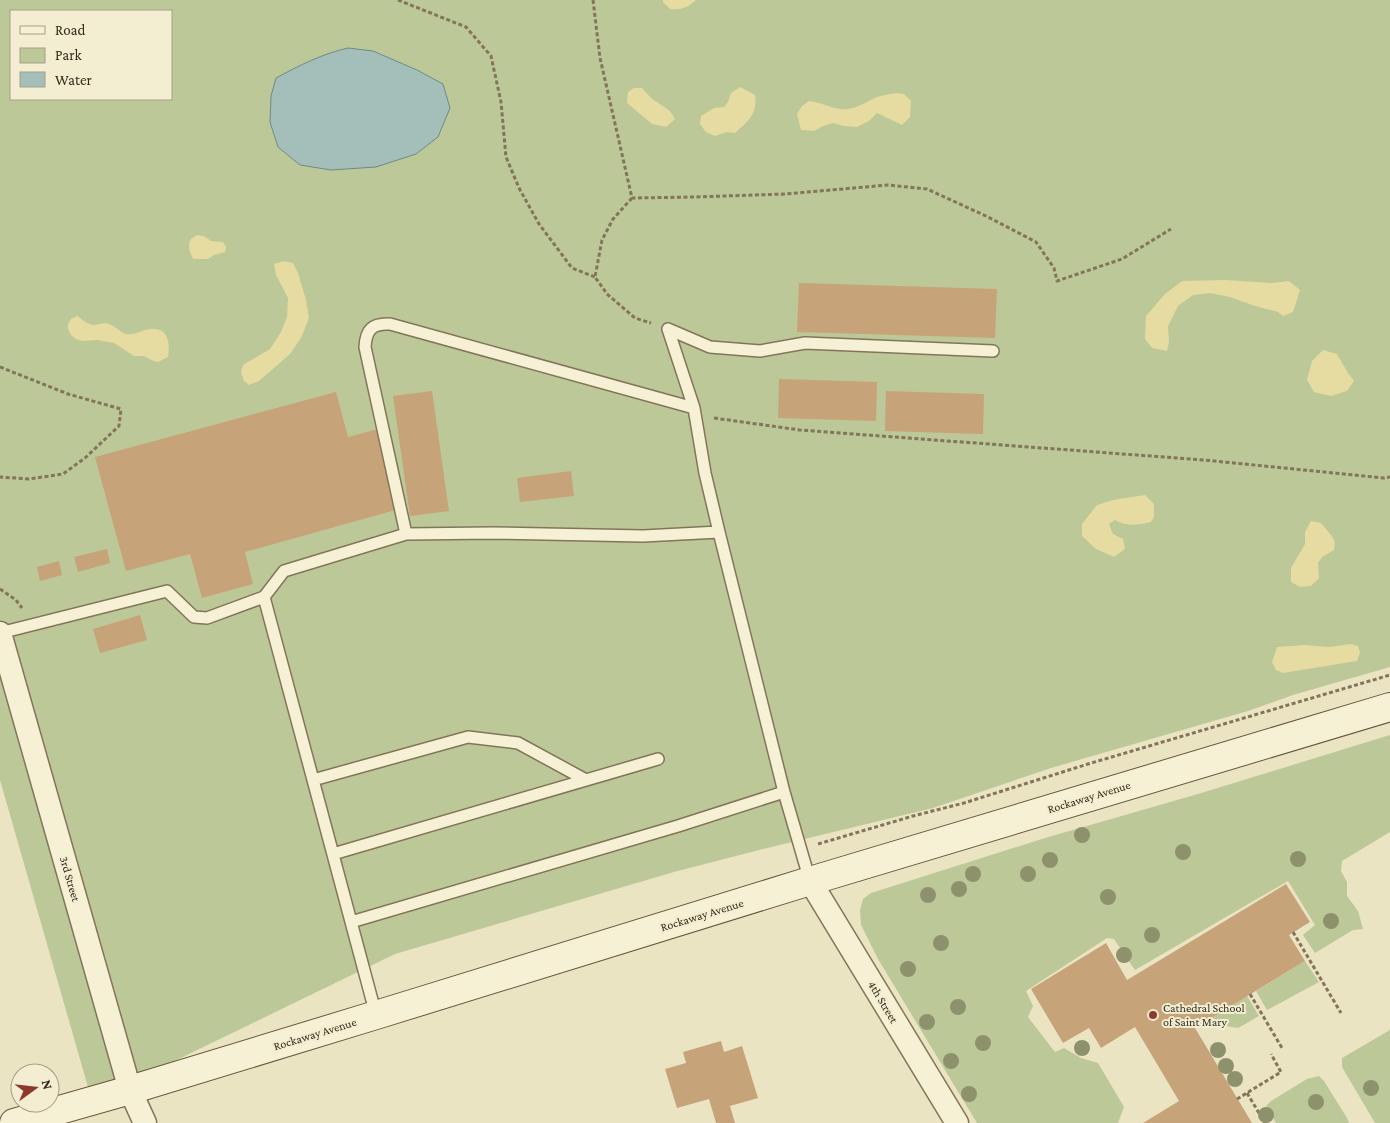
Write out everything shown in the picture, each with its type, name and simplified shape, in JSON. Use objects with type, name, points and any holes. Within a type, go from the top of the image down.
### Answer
[{"type":"main road","name":"Rockaway Avenue","points":[[14,1123],[130,1090],[810,881],[1390,707]]},
{"type":"street","name":"3rd Street","points":[[0,633],[130,1090],[145,1123]]},
{"type":"street","name":"4th Street","points":[[810,881],[956,1123]]},
{"type":"lane","points":[[406,534],[366,348],[366,335],[379,323],[390,324],[695,412]]},
{"type":"lane","points":[[668,329],[710,348],[760,351],[805,343],[993,351]]},
{"type":"lane","points":[[668,329],[695,412],[705,472],[719,532],[784,792],[810,881]]},
{"type":"lane","points":[[0,633],[167,591],[194,617],[207,618],[264,596],[284,571],[406,534],[493,533],[643,536],[719,532]]},
{"type":"lane","points":[[264,596],[376,1015]]},
{"type":"lane","points":[[313,780],[468,737],[518,743],[586,780]]},
{"type":"lane","points":[[333,854],[658,759]]},
{"type":"lane","points":[[351,922],[678,826],[784,792]]},
{"type":"path","points":[[398,0],[466,27],[491,56],[500,102],[506,157],[539,224],[572,268],[595,277],[607,294],[635,318],[668,329]]},
{"type":"path","points":[[593,0],[600,58],[632,198]]},
{"type":"path","points":[[595,277],[602,240],[613,219],[632,198],[785,194],[888,185],[928,189],[1036,242],[1054,268],[1057,281],[1122,259],[1171,228]]},
{"type":"path","points":[[0,367],[68,394],[121,409],[120,426],[85,458],[63,474],[29,479],[0,477]]},
{"type":"path","points":[[695,412],[800,430],[1204,460],[1390,478]]},
{"type":"path","points":[[1384,478],[1390,482]]},
{"type":"path","points":[[0,589],[16,600],[36,624]]},
{"type":"path","points":[[801,849],[964,803],[1088,764],[1390,675]]},
{"type":"path","points":[[1293,932],[1341,1013]]},
{"type":"path","points":[[1250,994],[1282,1048]]},
{"type":"path","points":[[1238,1099],[1281,1072],[1271,1054]]},
{"type":"path","points":[[1247,1093],[1265,1123]]},
{"type":"green space","points":[[0,0],[1390,0],[1390,667],[1293,695],[1248,711],[1051,768],[933,808],[674,872],[395,954],[92,1101],[0,780]]},
{"type":"green space","points":[[1390,735],[1390,832],[1342,861],[1341,871],[1347,882],[1347,896],[1358,911],[1363,929],[1353,930],[1315,953],[1303,935],[1315,925],[1288,881],[1135,970],[1114,939],[1107,938],[1026,991],[1033,1006],[1028,1017],[1055,1052],[1064,1048],[1081,1058],[1098,1063],[1124,1107],[1118,1123],[977,1123],[878,959],[861,925],[860,910],[863,899],[871,893],[1045,838],[1198,794]]},
{"type":"green space","points":[[1305,961],[1319,982],[1267,1010],[1256,991]]},
{"type":"green space","points":[[1247,996],[1259,1016],[1238,1028],[1214,1024],[1213,1017]]},
{"type":"green space","points":[[1390,1030],[1390,1123],[1375,1123],[1342,1067],[1342,1058]]},
{"type":"green space","points":[[1319,1076],[1324,1081],[1349,1123],[1276,1123],[1266,1106],[1307,1079]]},
{"type":"sand","points":[[663,0],[696,0],[687,7],[670,9]]},
{"type":"sand","points":[[740,87],[755,95],[756,102],[751,117],[735,133],[727,132],[715,136],[706,132],[700,124],[701,116],[714,108],[724,107],[731,93]]},
{"type":"sand","points":[[634,88],[642,88],[651,98],[670,111],[675,119],[666,127],[652,124],[627,103],[628,92]]},
{"type":"sand","points":[[896,93],[904,94],[911,101],[910,117],[902,125],[877,113],[869,121],[857,127],[833,123],[814,131],[801,130],[797,114],[802,106],[809,101],[838,109],[848,109],[877,97]]},
{"type":"sand","points":[[198,235],[204,236],[211,241],[223,242],[226,247],[225,252],[208,259],[193,259],[189,245],[191,239]]},
{"type":"sand","points":[[284,261],[293,263],[298,273],[309,318],[301,338],[290,354],[259,381],[249,385],[244,381],[241,372],[243,365],[270,349],[281,332],[287,317],[288,298],[276,275],[274,264]]},
{"type":"sand","points":[[1225,280],[1272,283],[1289,281],[1300,290],[1293,312],[1283,316],[1278,312],[1230,297],[1210,293],[1193,295],[1178,306],[1168,326],[1169,342],[1167,351],[1152,348],[1145,339],[1146,316],[1165,294],[1182,281]]},
{"type":"sand","points":[[77,316],[92,325],[109,324],[126,334],[158,329],[166,334],[168,339],[168,357],[158,362],[144,356],[134,356],[114,343],[76,339],[71,335],[68,324],[71,319]]},
{"type":"sand","points":[[1323,350],[1337,354],[1354,381],[1347,391],[1331,396],[1314,392],[1307,380],[1312,361]]},
{"type":"sand","points":[[1145,495],[1154,504],[1154,517],[1151,522],[1133,525],[1115,520],[1109,524],[1113,534],[1123,539],[1125,549],[1114,557],[1096,549],[1082,536],[1082,524],[1097,505],[1113,500]]},
{"type":"sand","points":[[1311,521],[1321,523],[1331,535],[1335,542],[1334,550],[1322,557],[1318,563],[1319,578],[1311,586],[1300,587],[1291,582],[1291,568],[1305,544],[1305,532]]},
{"type":"sand","points":[[1351,644],[1358,646],[1360,653],[1357,661],[1283,673],[1276,670],[1272,662],[1277,647],[1305,645],[1329,647]]},
{"type":"water","points":[[348,48],[373,51],[417,70],[443,84],[450,108],[438,137],[416,154],[376,167],[331,170],[300,165],[278,147],[270,122],[271,96],[276,78],[311,60]]},
{"type":"building","points":[[799,283],[997,289],[995,338],[797,332]]},
{"type":"building","points":[[779,379],[877,382],[876,421],[778,418]]},
{"type":"building","points":[[432,391],[449,511],[410,516],[393,396]]},
{"type":"building","points":[[886,391],[984,394],[983,434],[885,431]]},
{"type":"building","points":[[336,392],[348,437],[378,429],[399,509],[245,552],[253,584],[202,598],[190,554],[126,571],[95,457]]},
{"type":"building","points":[[571,471],[574,496],[520,502],[517,478]]},
{"type":"building","points":[[107,549],[110,563],[78,572],[74,557]]},
{"type":"building","points":[[59,561],[62,575],[40,581],[37,567]]},
{"type":"building","points":[[140,615],[147,640],[100,653],[93,629]]},
{"type":"building","points":[[1286,884],[1310,922],[1289,935],[1305,961],[1195,1028],[1252,1123],[1143,1123],[1179,1101],[1135,1027],[1101,1048],[1089,1028],[1063,1043],[1031,989],[1106,943],[1127,980]]},
{"type":"building","points":[[721,1041],[724,1052],[742,1046],[758,1098],[730,1106],[735,1123],[716,1123],[709,1099],[677,1108],[665,1069],[686,1063],[683,1052]]},
{"type":"place","name":"Cathedral School of Saint Mary","points":[[1153,1015]]}]
